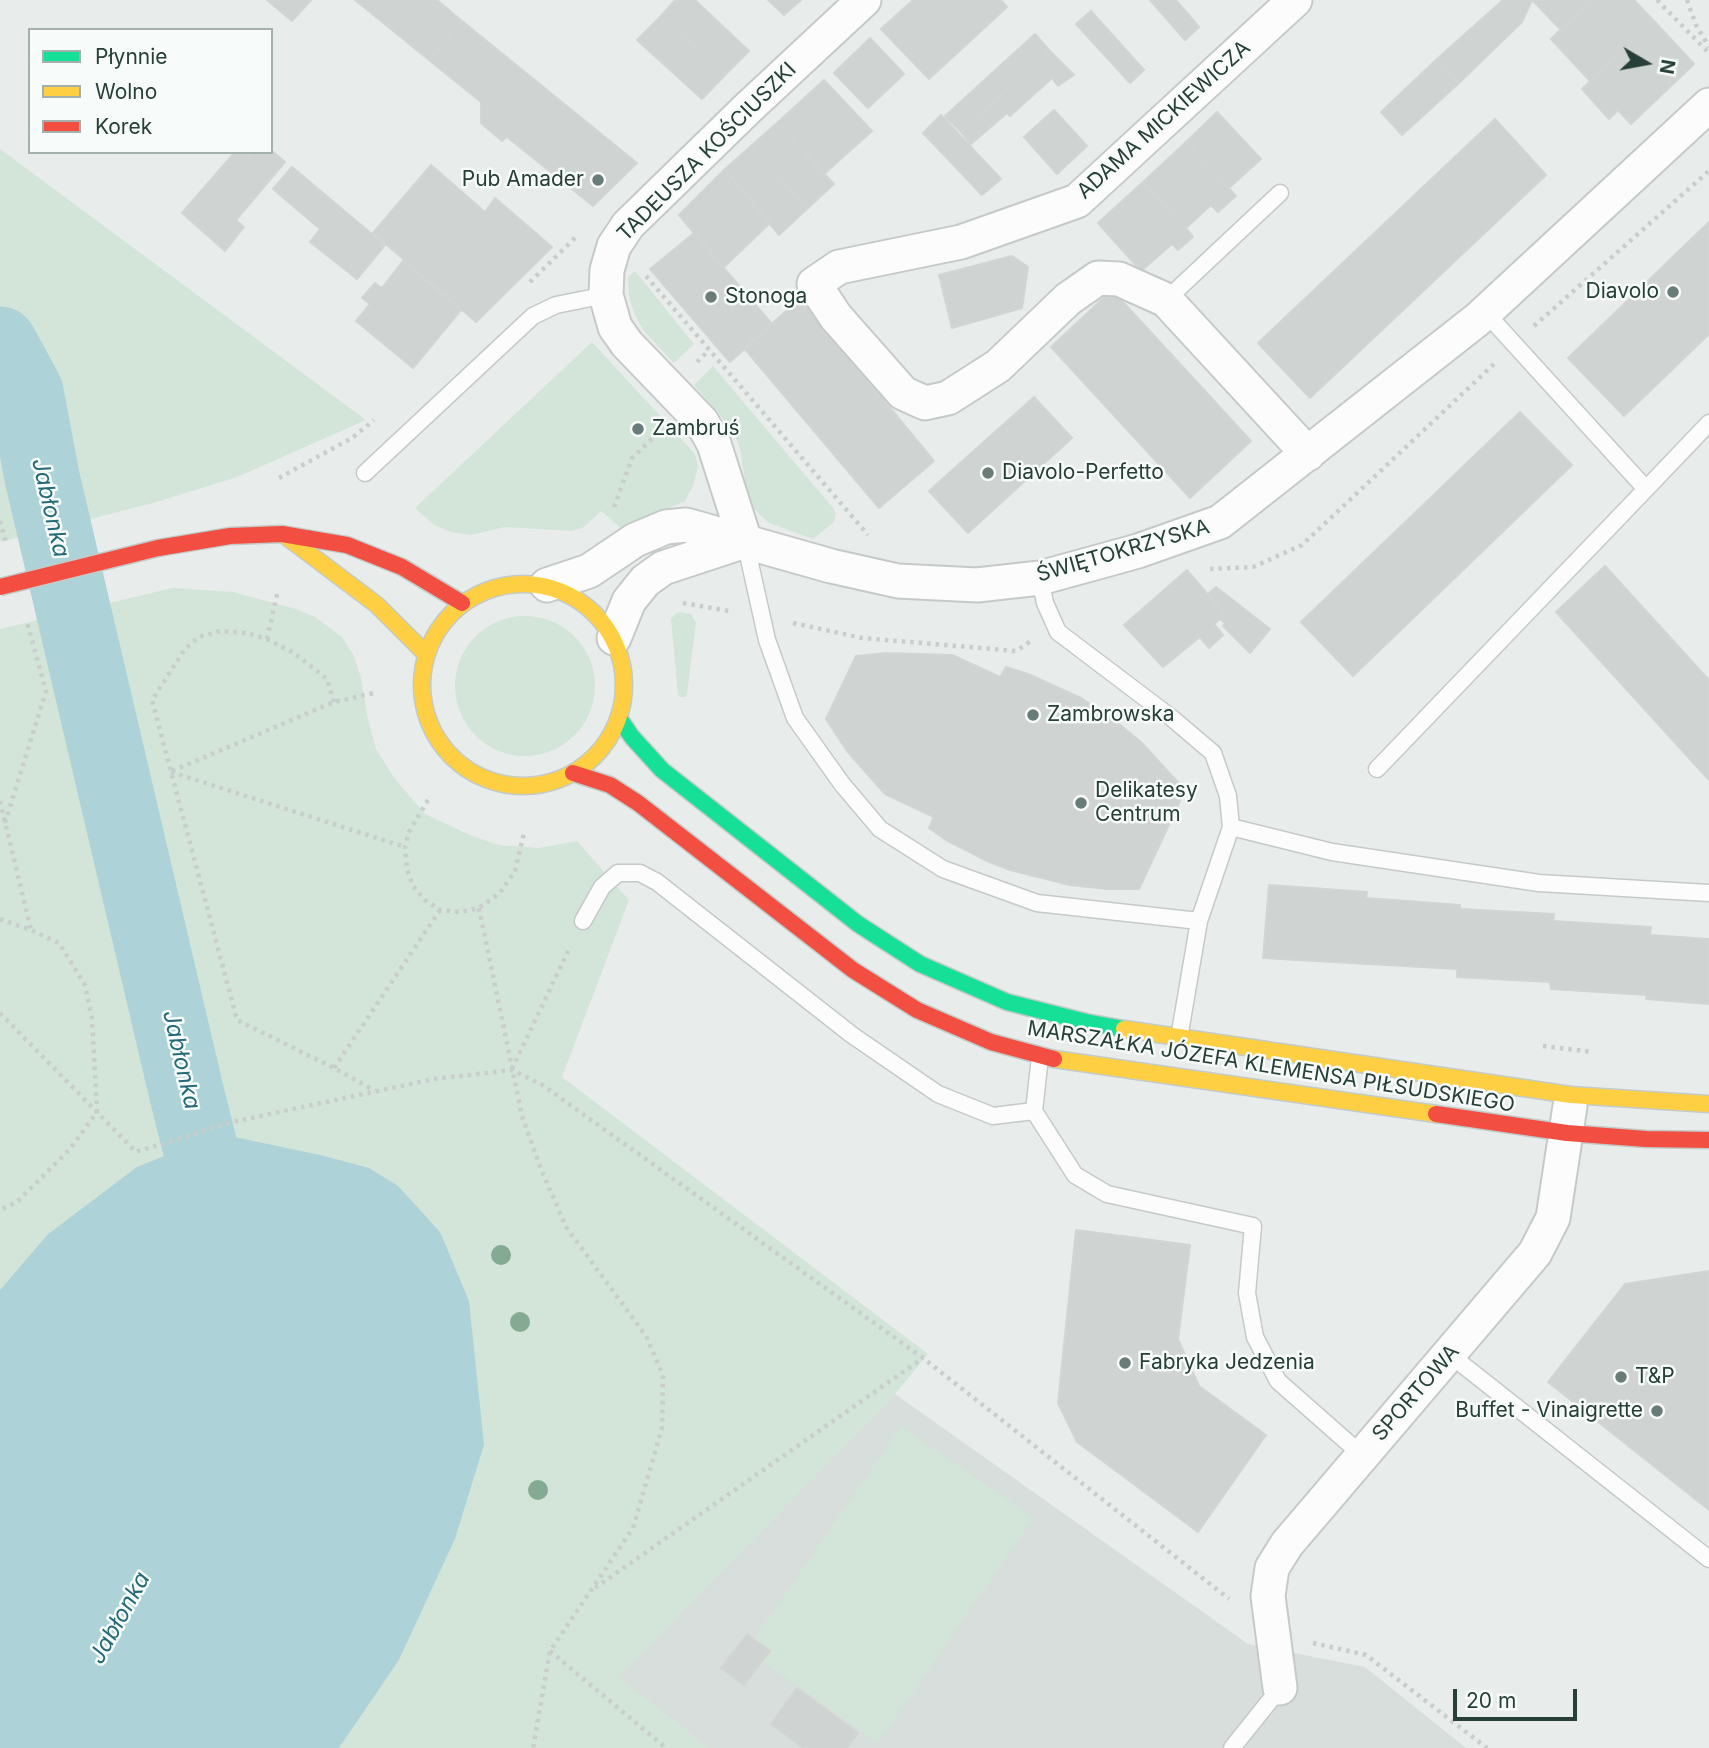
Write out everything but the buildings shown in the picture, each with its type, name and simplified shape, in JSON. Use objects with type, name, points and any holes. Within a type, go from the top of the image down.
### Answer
[{"type":"main road","points":[[282,534],[377,604],[426,654]]},
{"type":"main road","points":[[0,587],[158,548],[230,536],[282,534],[347,545],[402,567],[461,603]]},
{"type":"main road","points":[[517,583],[547,586],[575,597],[598,616],[614,638],[622,664],[624,691],[619,718],[608,740],[593,759],[573,773],[548,783],[522,787],[495,783],[471,772],[450,755],[434,733],[424,708],[422,681],[426,654],[434,635],[461,603],[488,589],[517,583]]},
{"type":"main road","name":"MARSZAŁKA JÓZEFA KLEMENSA PIŁSUDSKIEGO","points":[[619,718],[662,770],[858,924],[920,964],[1007,1002],[1086,1022],[1179,1038],[1571,1095],[1709,1104]]},
{"type":"main road","name":"MARSZAŁKA JÓZEFA KLEMENSA PIŁSUDSKIEGO","points":[[573,773],[610,785],[638,803],[853,970],[917,1010],[991,1042],[1040,1057],[1567,1133],[1646,1139],[1709,1140]]},
{"type":"street","name":"TADEUSZA KOŚCIUSZKI","points":[[745,541],[714,444],[702,422],[627,345],[615,327],[606,295],[607,270],[614,246],[628,225],[864,0]]},
{"type":"street","name":"ADAMA MICKIEWICZA","points":[[1295,0],[1077,201],[961,242],[839,267],[814,284],[836,317],[903,393],[925,402],[948,398],[998,366],[1068,299],[1098,278],[1119,279],[1166,300],[1308,454]]},
{"type":"street","name":"ŚWIĘTOKRZYSKA","points":[[547,586],[589,571],[635,540],[666,527],[686,526],[898,581],[977,585],[1040,578],[1138,551],[1220,522],[1482,316],[1709,105]]},
{"type":"street","points":[[614,638],[629,601],[645,581],[663,568],[745,541]]},
{"type":"street","name":"SPORTOWA","points":[[1280,1688],[1268,1596],[1272,1568],[1287,1544],[1535,1253],[1553,1218],[1571,1095]]},
{"type":"lane","points":[[1166,300],[1280,193]]},
{"type":"lane","points":[[365,473],[533,316],[556,305],[606,295]]},
{"type":"lane","points":[[1482,316],[1646,489]]},
{"type":"lane","points":[[1377,769],[1709,423]]},
{"type":"lane","points":[[745,541],[767,640],[795,718],[842,784],[880,829],[943,869],[1037,904],[1199,921]]},
{"type":"lane","points":[[1040,578],[1045,603],[1058,632],[1173,719],[1213,753],[1228,796],[1231,827],[1199,921],[1179,1038]]},
{"type":"lane","points":[[1231,827],[1332,852],[1539,883],[1709,893]]},
{"type":"lane","points":[[583,921],[602,887],[618,873],[640,873],[657,882],[852,1035],[938,1094],[993,1116],[1034,1111]]},
{"type":"lane","points":[[1040,1057],[1034,1111],[1075,1175],[1107,1194],[1253,1226],[1247,1293],[1255,1336],[1278,1381],[1362,1455]]},
{"type":"lane","points":[[1450,1354],[1709,1559]]},
{"type":"lane","points":[[1232,1748],[1280,1688]]},
{"type":"path","points":[[1657,0],[1709,53]]},
{"type":"path","points":[[1687,0],[1696,25],[1709,47]]},
{"type":"path","points":[[521,291],[578,234]]},
{"type":"path","points":[[614,509],[632,457],[663,429],[647,411],[709,350]]},
{"type":"path","points":[[279,478],[352,438],[382,414]]},
{"type":"path","points":[[0,520],[7,547]]},
{"type":"path","points":[[267,639],[278,590]]},
{"type":"path","points":[[5,823],[46,691],[25,612]]},
{"type":"path","points":[[334,702],[327,679],[294,653],[267,639],[246,633],[220,631],[199,637],[185,649],[152,700],[237,1020],[375,1091]]},
{"type":"path","points":[[171,772],[334,702],[373,694]]},
{"type":"path","points":[[171,772],[405,847]]},
{"type":"path","points":[[428,800],[409,832],[405,847],[407,869],[413,886],[425,900],[440,910],[459,912],[479,908],[500,893],[514,872],[524,833]]},
{"type":"path","points":[[0,801],[32,930]]},
{"type":"path","points":[[479,908],[522,1116],[541,1169],[566,1227],[646,1336],[663,1375],[662,1428],[633,1528],[550,1651],[533,1748]]},
{"type":"path","points":[[334,1068],[440,910]]},
{"type":"path","points":[[0,919],[59,943],[85,985],[92,1019],[97,1112],[70,1149],[17,1202],[0,1210]]},
{"type":"path","points":[[512,1070],[583,921]]},
{"type":"path","points":[[0,1013],[136,1152],[232,1122],[433,1079],[512,1070],[541,1084],[923,1358],[1274,1633],[1366,1656],[1487,1748]]},
{"type":"path","points":[[592,1590],[923,1358]]},
{"type":"path","points":[[550,1651],[666,1748]]},
{"type":"shaded area","points":[[895,1394],[1248,1644],[1365,1667],[1466,1748],[708,1748],[618,1677]]},
{"type":"green space","points":[[0,149],[366,420],[237,477],[153,503],[0,542]]},
{"type":"green space","points":[[635,271],[694,344],[674,363],[643,330],[634,313],[629,296],[628,277]]},
{"type":"green space","points":[[592,342],[695,454],[698,467],[693,486],[685,501],[622,529],[601,511],[584,527],[572,531],[505,527],[470,535],[451,532],[434,525],[415,508]]},
{"type":"green space","points":[[713,366],[833,508],[836,514],[834,522],[813,539],[769,523],[751,506],[740,448],[731,428],[694,385]]},
{"type":"green space","points":[[172,588],[233,592],[296,609],[315,617],[342,637],[354,656],[361,678],[376,749],[395,779],[425,814],[499,845],[539,848],[577,841],[629,900],[562,1077],[928,1354],[895,1394],[619,1677],[708,1748],[339,1748],[399,1660],[455,1539],[484,1445],[47,1235],[0,1290],[0,629]]},
{"type":"green space","points":[[680,612],[691,614],[696,623],[685,697],[678,694],[671,619]]},
{"type":"green space","points":[[525,616],[552,622],[574,637],[589,659],[595,686],[589,713],[574,735],[552,750],[525,756],[498,750],[476,735],[461,713],[455,686],[461,659],[476,637],[498,622]]},
{"type":"green space","points":[[901,1426],[1034,1518],[878,1743],[746,1650]]},
{"type":"water","points":[[220,1134],[369,1168],[398,1186],[440,1232],[469,1301],[484,1445],[455,1539],[399,1660],[339,1748],[0,1748],[0,1290],[47,1235],[137,1167]]},
{"type":"waterway","name":"Jabłonka","points":[[0,344],[26,392],[42,477],[224,1242]]},
{"type":"traffic: fast","points":[[619,718],[662,770],[858,924],[920,964],[1007,1002],[1124,1029]]},
{"type":"traffic: slow","points":[[287,537],[377,605],[426,654]]},
{"type":"traffic: slow","points":[[523,584],[562,592],[595,613],[616,646],[624,685],[616,724],[595,757],[562,778],[523,786],[484,778],[451,757],[430,724],[422,685],[430,646],[451,613],[484,592],[523,584]]},
{"type":"traffic: slow","points":[[1124,1029],[1571,1095],[1709,1104]]},
{"type":"traffic: slow","points":[[1054,1059],[1436,1114]]},
{"type":"traffic: jam","points":[[158,548],[230,536],[282,534],[347,545],[402,567],[462,603]]},
{"type":"traffic: jam","points":[[0,587],[158,548]]},
{"type":"traffic: jam","points":[[573,773],[610,785],[638,803],[853,970],[917,1010],[991,1042],[1054,1059]]},
{"type":"traffic: jam","points":[[1436,1114],[1567,1133],[1646,1139],[1709,1140]]},
{"type":"place","name":"Pub Amader","points":[[598,180]]},
{"type":"place","name":"Diavolo","points":[[1673,292]]},
{"type":"place","name":"Stonoga","points":[[711,297]]},
{"type":"place","name":"Zambruś","points":[[638,429]]},
{"type":"place","name":"Diavolo-Perfetto","points":[[988,473]]},
{"type":"place","name":"Zambrowska","points":[[1033,715]]},
{"type":"place","name":"Delikatesy Centrum","points":[[1081,803]]},
{"type":"place","name":"Fabryka Jedzenia","points":[[1125,1363]]},
{"type":"place","name":"T&P","points":[[1621,1377]]},
{"type":"place","name":"Buffet - Vinaigrette","points":[[1657,1411]]}]
